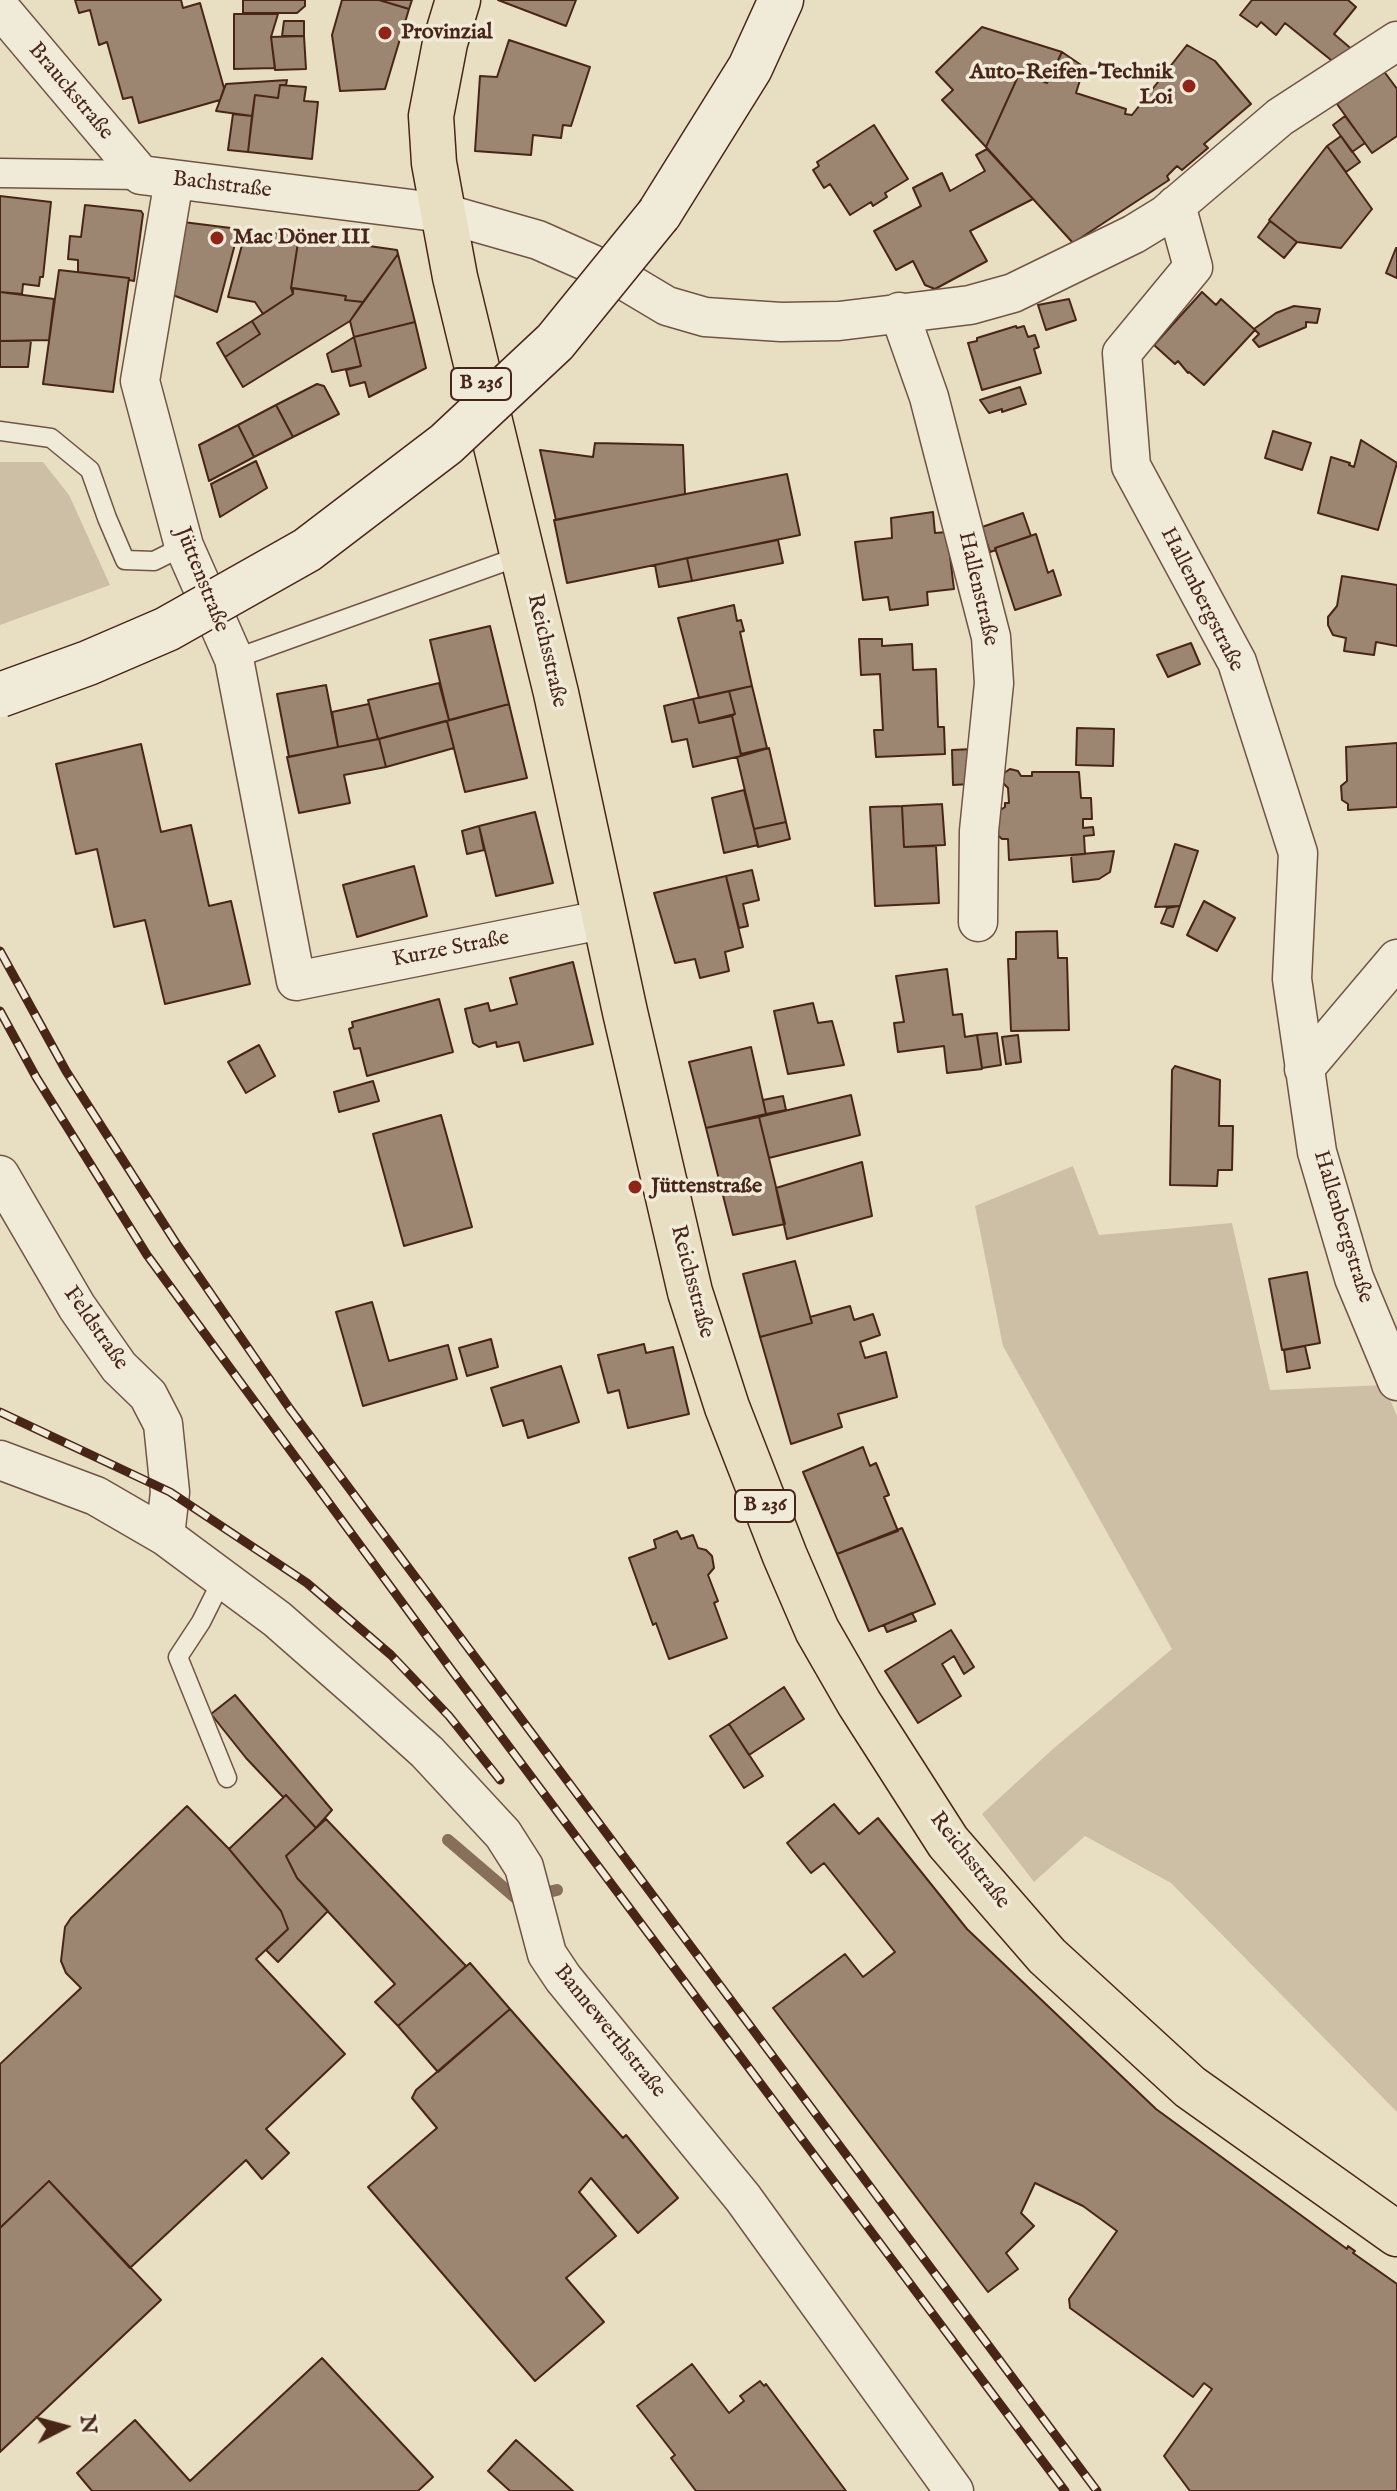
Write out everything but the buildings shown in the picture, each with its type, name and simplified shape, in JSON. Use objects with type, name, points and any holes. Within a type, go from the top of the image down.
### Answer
[{"type":"main road","name":"Reichsstraße","points":[[458,0],[445,43],[431,116],[434,163],[455,277],[523,555],[690,1292],[727,1407],[785,1556],[817,1630],[859,1703],[948,1842],[1047,1956],[1190,2087],[1397,2234]]},
{"type":"main road","points":[[0,695],[88,663],[167,629],[307,550],[446,444],[555,342],[659,214],[750,68],[781,0]]},
{"type":"street","name":"Brauckstraße","points":[[0,8],[158,178]]},
{"type":"street","points":[[443,213],[538,240],[610,272],[667,306],[705,317],[781,322],[825,321],[970,305],[1013,293],[1134,234],[1176,205],[1280,117],[1397,41]]},
{"type":"street","name":"Bachstraße","points":[[0,173],[158,178],[443,213]]},
{"type":"street","name":"Jüttenstraße","points":[[158,178],[140,381],[184,546],[234,659],[296,981]]},
{"type":"street","name":"Hallenbergstraße","points":[[1176,205],[1193,267],[1122,353],[1131,466],[1237,662],[1298,853],[1292,979],[1317,1152],[1354,1278],[1397,1381]]},
{"type":"street","name":"Hallenstraße","points":[[899,312],[929,397],[991,637],[994,683],[979,831],[978,922]]},
{"type":"street","name":"Kurze Straße","points":[[296,981],[606,919]]},
{"type":"street","points":[[1304,1069],[1397,959]]},
{"type":"street","name":"Feldstraße","points":[[0,1175],[77,1307],[119,1367],[148,1395],[163,1424],[170,1492],[165,1536]]},
{"type":"street","name":"Bannewerthstraße","points":[[0,1460],[96,1496],[165,1536],[277,1619],[427,1752],[503,1834],[524,1867],[547,1954],[563,1978],[743,2198],[954,2491]]},
{"type":"lane","points":[[0,431],[51,438],[90,470],[125,560],[154,561],[184,546]]},
{"type":"lane","points":[[234,659],[523,555]]},
{"type":"lane","points":[[222,1580],[201,1622],[178,1657],[227,1778]]},
{"type":"shaded area","points":[[0,462],[43,462],[69,495],[110,585],[0,625]]},
{"type":"shaded area","points":[[1073,1166],[1099,1235],[1232,1223],[1270,1390],[1384,1385],[1397,1416],[1397,2112],[1171,1883],[1085,1836],[1034,1882],[982,1814],[1054,1748],[1172,1649],[1003,1346],[975,1206]]},
{"type":"waterway","points":[[448,1840],[517,1899],[557,1890]]},
{"type":"railway","points":[[0,951],[66,1071],[176,1243],[290,1409],[1097,2491]]},
{"type":"railway","points":[[0,1011],[36,1077],[147,1255],[453,1672],[1065,2491]]},
{"type":"railway","points":[[0,1412],[170,1492],[307,1583],[391,1655],[449,1716],[500,1780]]},
{"type":"place","name":"Provinzial","points":[[385,33]]},
{"type":"place","name":"Auto-Reifen-Technik Loi","points":[[1189,86]]},
{"type":"place","name":"Mac Döner III","points":[[217,238]]},
{"type":"place","name":"Jüttenstraße","points":[[635,1187]]}]
